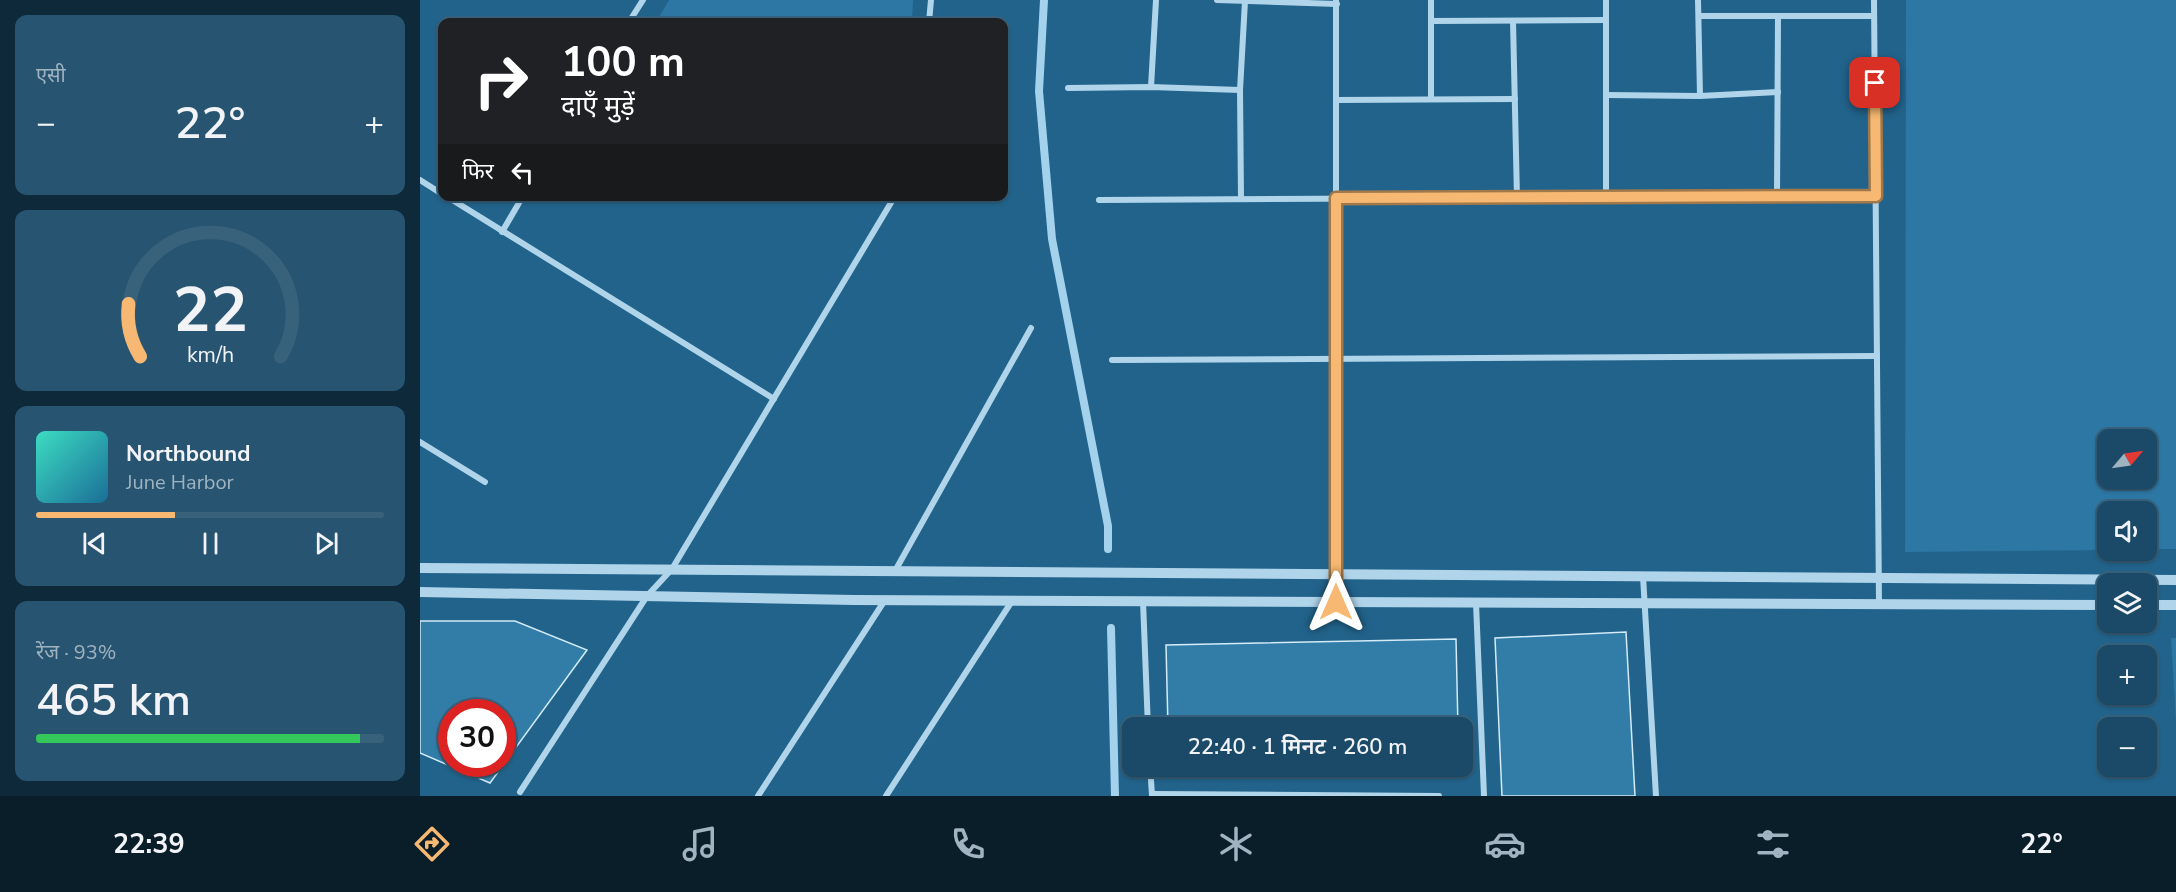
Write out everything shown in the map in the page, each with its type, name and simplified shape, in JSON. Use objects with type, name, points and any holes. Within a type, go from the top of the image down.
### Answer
[{"type":"street","points":[[632,18],[643,0]]},
{"type":"street","points":[[929,18],[931,0]]},
{"type":"street","points":[[1151,87],[1156,0]]},
{"type":"street","points":[[1217,0],[1336,2],[1336,602]]},
{"type":"street","points":[[1431,0],[1431,99]]},
{"type":"street","points":[[1606,0],[1606,197]]},
{"type":"street","points":[[1698,0],[1700,96]]},
{"type":"street","points":[[1874,0],[1879,604]]},
{"type":"street","points":[[1241,199],[1240,90],[1245,1]]},
{"type":"street","points":[[1699,16],[1874,16]]},
{"type":"street","points":[[1777,196],[1778,16]]},
{"type":"street","points":[[1431,21],[1606,20]]},
{"type":"street","points":[[1512,21],[1517,198]]},
{"type":"street","points":[[1068,88],[1151,87],[1240,90]]},
{"type":"street","points":[[1606,95],[1700,96],[1778,92]]},
{"type":"street","points":[[1336,100],[1515,99]]},
{"type":"street","points":[[420,180],[438,191]]},
{"type":"street","points":[[1099,200],[1876,196]]},
{"type":"street","points":[[454,201],[774,399]]},
{"type":"street","points":[[502,232],[521,201]]},
{"type":"street","points":[[520,792],[647,596],[672,569],[892,201]]},
{"type":"street","points":[[895,571],[1031,328]]},
{"type":"street","points":[[1112,360],[1877,356]]},
{"type":"street","points":[[420,442],[485,482]]},
{"type":"street","points":[[420,567],[2176,580]]},
{"type":"street","points":[[1643,576],[1656,796]]},
{"type":"street","points":[[420,592],[1012,601],[2097,604]]},
{"type":"street","points":[[758,796],[885,600]]},
{"type":"street","points":[[886,796],[1012,601]]},
{"type":"street","points":[[1143,601],[1148,717]]},
{"type":"street","points":[[1476,603],[1484,796]]},
{"type":"street","points":[[2157,605],[2176,605]]},
{"type":"street","points":[[1151,777],[1152,795],[1439,796]]},
{"type":"shaded area","points":[[669,0],[913,0],[912,18],[659,17]]},
{"type":"shaded area","points":[[1906,0],[2176,0],[2176,549],[2157,549],[2157,501],[2097,501],[2097,550],[1905,552]]},
{"type":"shaded area","points":[[2171,638],[2176,638],[2176,721]]},
{"type":"building","points":[[420,621],[515,621],[587,650],[516,747],[516,699],[438,699],[438,761],[420,753]]},
{"type":"building","points":[[1626,632],[1635,796],[1502,796],[1495,638]]},
{"type":"building","points":[[1456,639],[1458,717],[1168,717],[1166,645]]},
{"type":"building","points":[[476,777],[494,777],[490,783]]},
{"type":"waterway","points":[[1044,0],[1039,91],[1052,239],[1108,526],[1108,549]]},
{"type":"waterway","points":[[1111,628],[1115,796]]},
{"type":"route","points":[[1336,602],[1336,198],[1876,196],[1875,83]]}]
